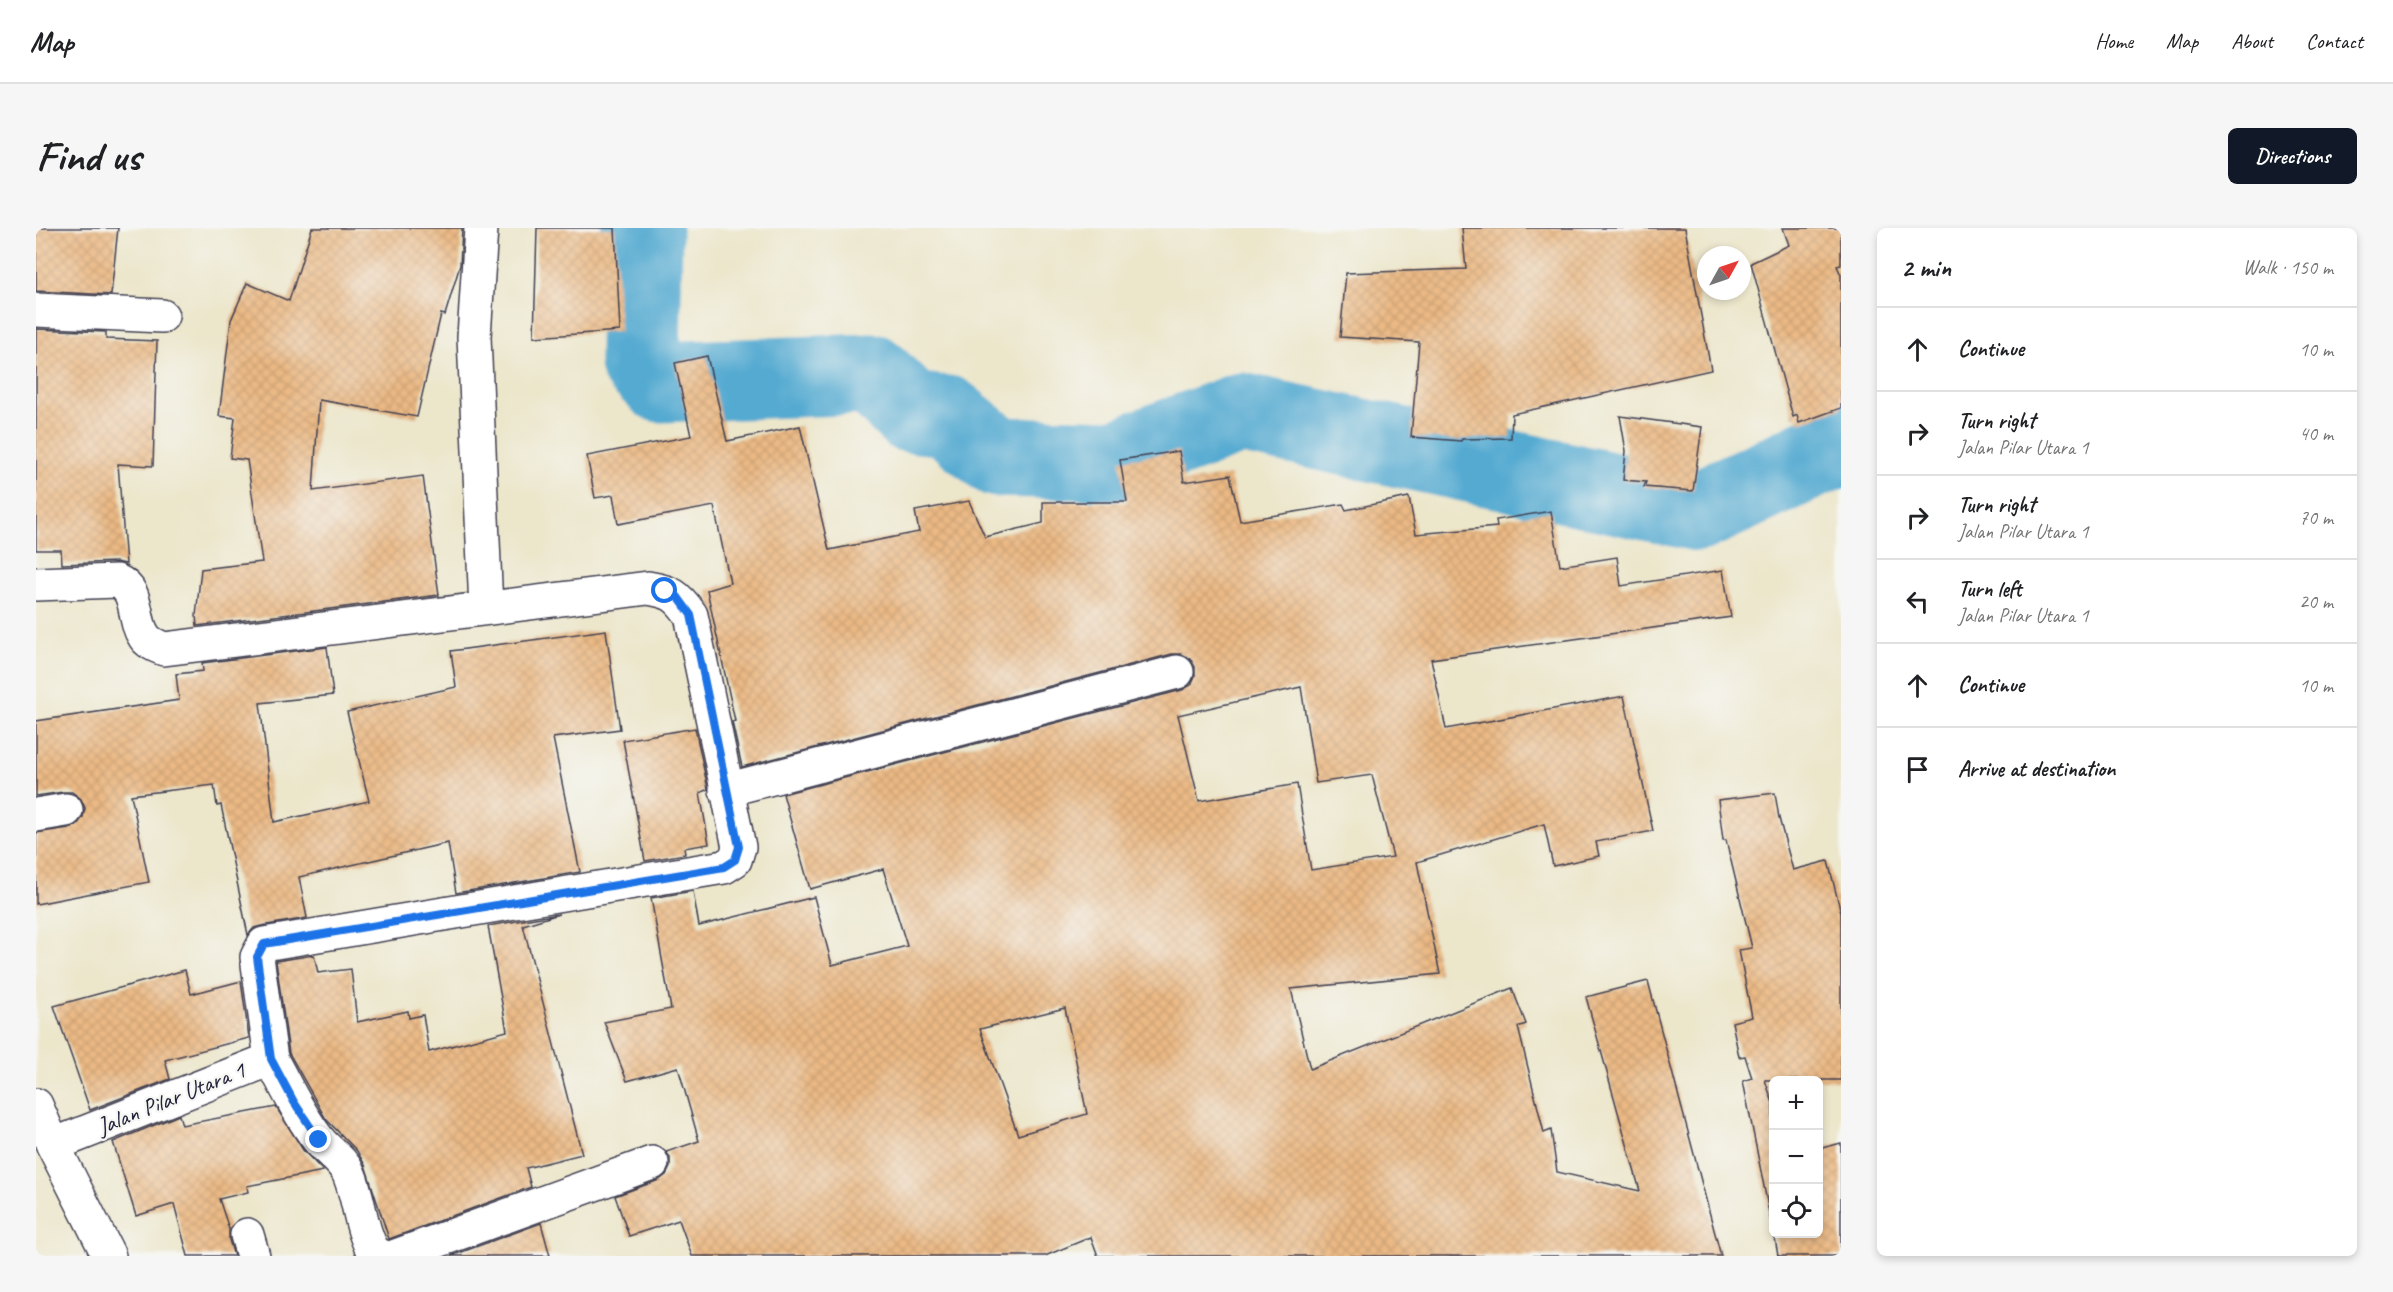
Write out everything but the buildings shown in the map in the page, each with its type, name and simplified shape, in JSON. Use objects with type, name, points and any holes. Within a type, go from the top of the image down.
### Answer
[{"type":"street","points":[[36,584],[117,581],[124,584],[130,591],[143,636],[152,644],[164,649],[486,608],[474,337],[481,228]]},
{"type":"street","points":[[36,310],[162,316]]},
{"type":"street","name":"Jalan Pilar Utara 1","points":[[53,1145],[271,1059],[257,957],[264,944],[724,867],[735,860],[739,847],[691,615],[678,597],[665,591],[648,588],[486,608]]},
{"type":"street","points":[[726,790],[1177,672]]},
{"type":"street","points":[[271,1059],[294,1102],[319,1140],[345,1167],[357,1198],[370,1245],[375,1254],[382,1256]]},
{"type":"street","points":[[36,1105],[53,1145],[109,1256]]},
{"type":"street","points":[[396,1256],[652,1163]]},
{"type":"waterway","points":[[642,228],[640,362],[661,382],[872,374],[910,412],[947,416],[998,457],[1115,460],[1241,413],[1698,511],[1841,445]]},
{"type":"route","points":[[319,1140],[294,1102],[271,1059],[257,957],[264,944],[724,867],[735,860],[739,847],[691,615],[678,597],[665,591]]}]
